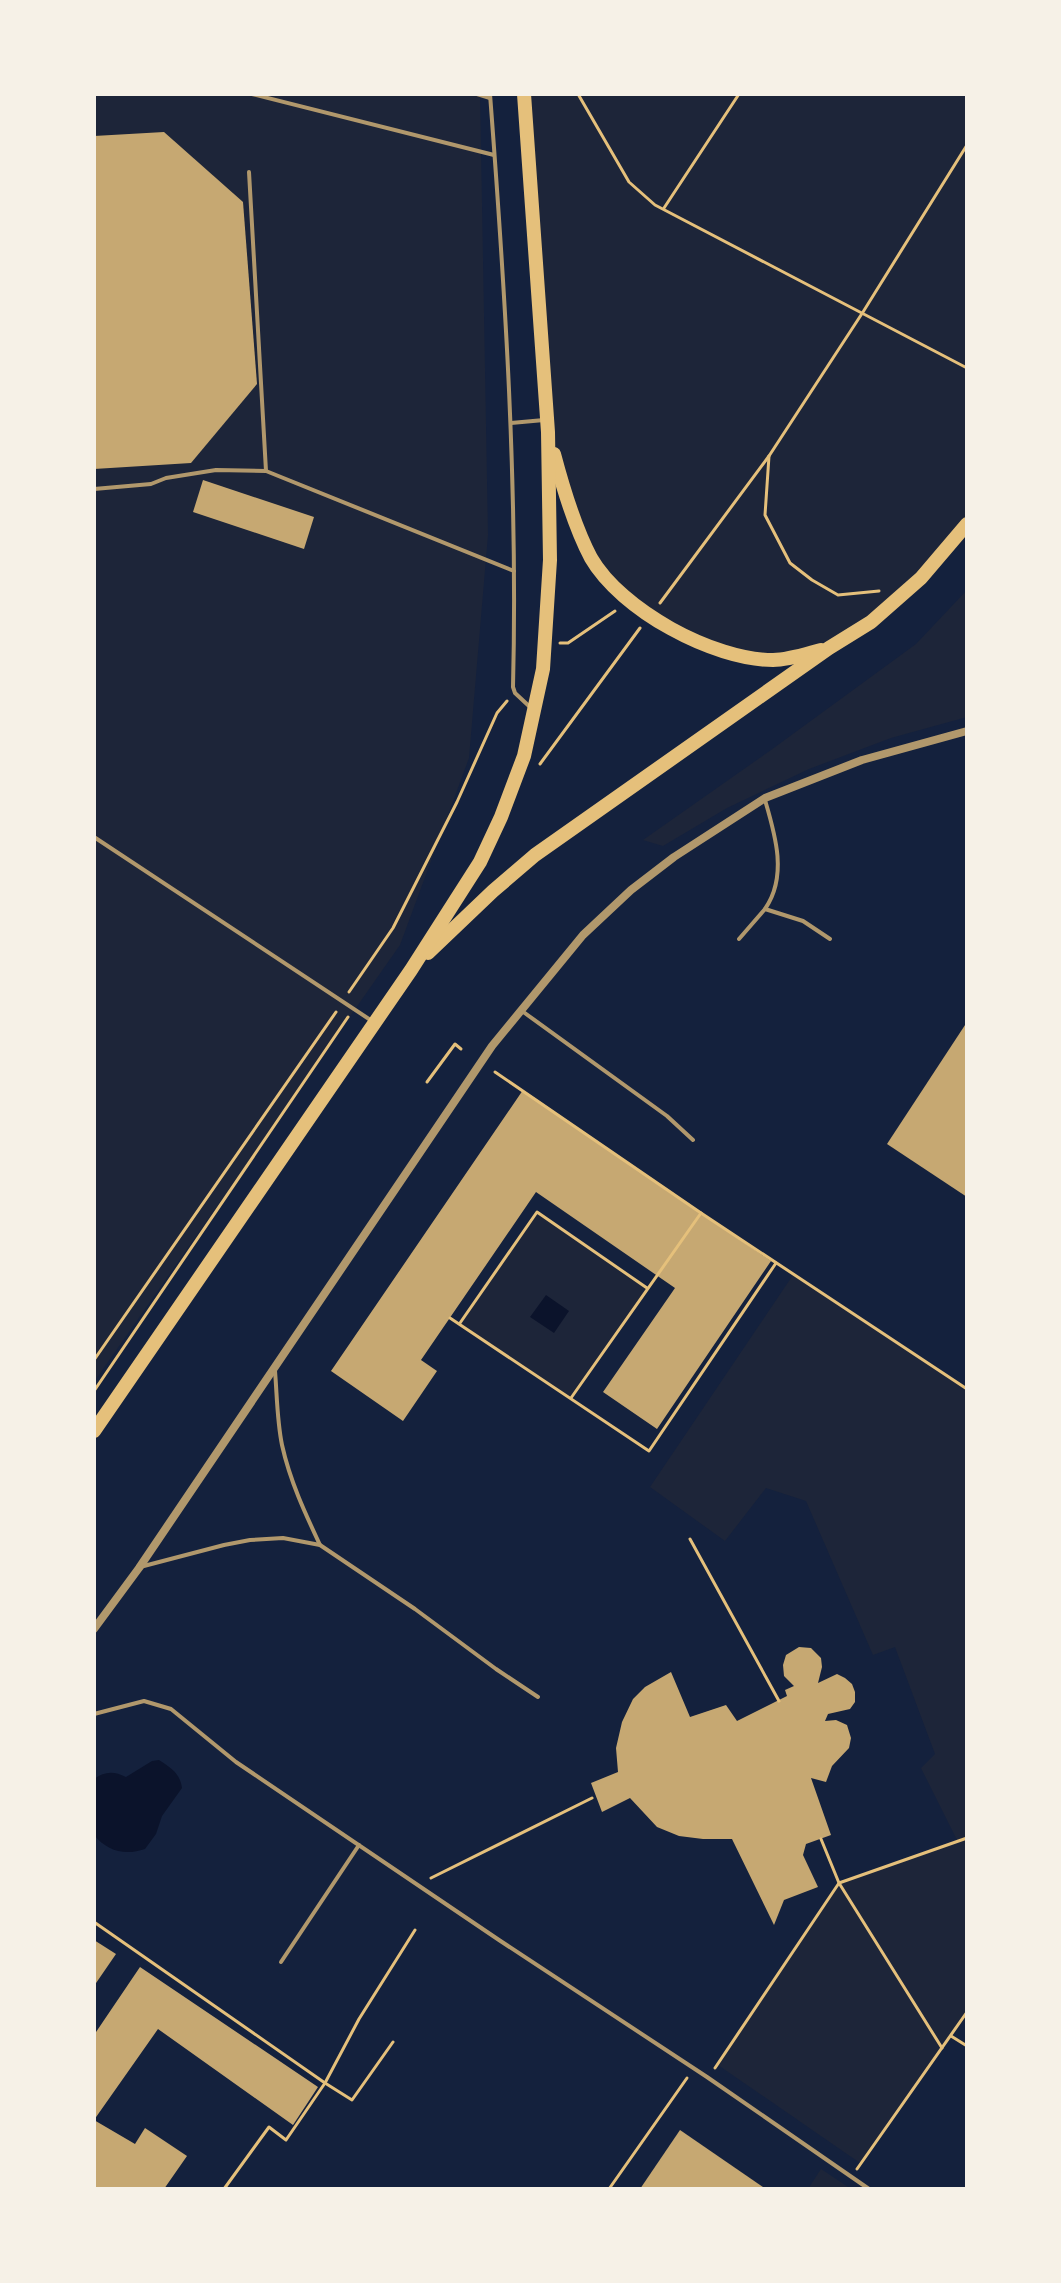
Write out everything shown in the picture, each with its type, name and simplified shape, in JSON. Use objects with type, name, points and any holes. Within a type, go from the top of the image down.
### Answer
[{"type":"main road","points":[[94,1431],[411,970],[480,862],[524,756],[543,669],[550,560],[547,426],[524,94]]},
{"type":"main road","points":[[547,426],[561,482],[592,559],[619,592],[649,617],[698,642],[749,657],[773,660],[829,648]]},
{"type":"main road","points":[[411,970],[535,855],[829,648],[871,622],[921,578],[967,524]]},
{"type":"street","points":[[94,1629],[139,1568],[492,1046],[583,935],[631,890],[674,857],[765,798],[862,760],[967,731]]},
{"type":"lane","points":[[252,94],[495,155]]},
{"type":"lane","points":[[477,94],[491,96],[495,155],[511,423],[515,693],[535,710]]},
{"type":"lane","points":[[249,172],[266,471]]},
{"type":"lane","points":[[511,423],[547,426]]},
{"type":"lane","points":[[94,489],[151,484],[166,478],[216,470],[266,471],[515,572]]},
{"type":"lane","points":[[739,939],[771,900],[778,866],[777,840],[765,798]]},
{"type":"lane","points":[[94,837],[374,1022]]},
{"type":"lane","points":[[765,909],[803,921],[830,939]]},
{"type":"lane","points":[[520,1009],[667,1116],[693,1140]]},
{"type":"lane","points":[[275,1365],[282,1443],[300,1501],[320,1545]]},
{"type":"lane","points":[[139,1568],[250,1540],[283,1538],[320,1545],[538,1697]]},
{"type":"lane","points":[[94,1714],[144,1701],[171,1709],[236,1762],[869,2189]]},
{"type":"lane","points":[[281,1962],[359,1845]]},
{"type":"path","points":[[578,94],[629,182],[655,205],[967,368]]},
{"type":"path","points":[[664,209],[739,94]]},
{"type":"path","points":[[539,766],[769,456],[967,145]]},
{"type":"path","points":[[769,456],[765,515],[790,563],[838,595],[879,591]]},
{"type":"path","points":[[544,643],[568,643],[617,610]]},
{"type":"path","points":[[94,1360],[393,928],[457,802],[497,713],[515,693]]},
{"type":"path","points":[[94,1391],[354,1009]]},
{"type":"path","points":[[427,1082],[455,1044],[461,1049]]},
{"type":"path","points":[[495,1072],[967,1389]]},
{"type":"path","points":[[459,1324],[537,1212],[647,1288]]},
{"type":"path","points":[[571,1398],[701,1213]]},
{"type":"path","points":[[450,1318],[649,1451],[776,1263]]},
{"type":"path","points":[[690,1539],[779,1701]]},
{"type":"path","points":[[418,1885],[592,1798]]},
{"type":"path","points":[[718,2065],[839,1883],[967,1838]]},
{"type":"path","points":[[821,1839],[839,1883],[942,2048]]},
{"type":"path","points":[[94,1922],[352,2100],[393,2042]]},
{"type":"path","points":[[224,2189],[269,2127],[286,2140],[325,2083],[366,2007],[415,1930]]},
{"type":"path","points":[[860,2163],[967,2012]]},
{"type":"path","points":[[951,2036],[967,2046]]},
{"type":"path","points":[[609,2189],[693,2069]]},
{"type":"shaded area","points":[[94,94],[480,94],[488,535],[469,758],[400,945],[94,1382]]},
{"type":"shaded area","points":[[524,94],[967,94],[967,524],[921,578],[829,648],[749,657],[649,617],[592,559],[548,432]]},
{"type":"shaded area","points":[[967,590],[967,717],[891,738],[809,769],[727,808],[663,846],[643,840],[916,644]]},
{"type":"shaded area","points":[[537,1212],[647,1288],[571,1398],[459,1324]]},
{"type":"shaded area","points":[[793,1275],[967,1389],[967,2011],[860,2163],[718,2065],[839,1883],[958,1842],[921,1768],[935,1754],[895,1647],[873,1655],[806,1501],[766,1488],[725,1541],[650,1487]]},
{"type":"shaded area","points":[[546,1295],[569,1311],[554,1333],[530,1317]]},
{"type":"shaded area","points":[[159,1760],[177,1775],[182,1788],[162,1816],[156,1834],[145,1849],[138,1851],[124,1852],[105,1845],[94,1835],[94,1779],[110,1773],[126,1777]]},
{"type":"shaded area","points":[[821,2169],[851,2189],[808,2189]]},
{"type":"building","points":[[164,132],[243,202],[257,384],[191,463],[94,469],[94,136]]},
{"type":"building","points":[[203,480],[314,517],[304,549],[193,512]]},
{"type":"building","points":[[967,1022],[967,1197],[887,1144]]},
{"type":"building","points":[[523,1090],[771,1261],[657,1429],[603,1392],[675,1288],[536,1192],[421,1360],[437,1371],[403,1421],[331,1371]]},
{"type":"building","points":[[799,1647],[811,1648],[821,1658],[818,1683],[837,1674],[845,1678],[852,1684],[855,1702],[850,1709],[828,1714],[825,1721],[836,1720],[847,1725],[851,1738],[849,1748],[832,1766],[826,1782],[811,1778],[831,1835],[806,1844],[803,1855],[818,1887],[784,1900],[774,1925],[732,1839],[679,1836],[657,1827],[630,1798],[602,1812],[591,1783],[618,1772],[616,1748],[622,1722],[633,1699],[645,1687],[671,1672],[690,1717],[726,1705],[737,1721],[787,1696],[785,1690],[794,1686],[784,1676],[783,1665],[786,1655]]},
{"type":"building","points":[[94,1940],[116,1954],[94,1986]]},
{"type":"building","points":[[140,1967],[318,2087],[293,2125],[158,2029],[94,2120],[94,2035]]},
{"type":"building","points":[[94,2120],[135,2144],[145,2128],[187,2156],[164,2189],[94,2189]]},
{"type":"building","points":[[680,2130],[766,2189],[640,2189]]}]
